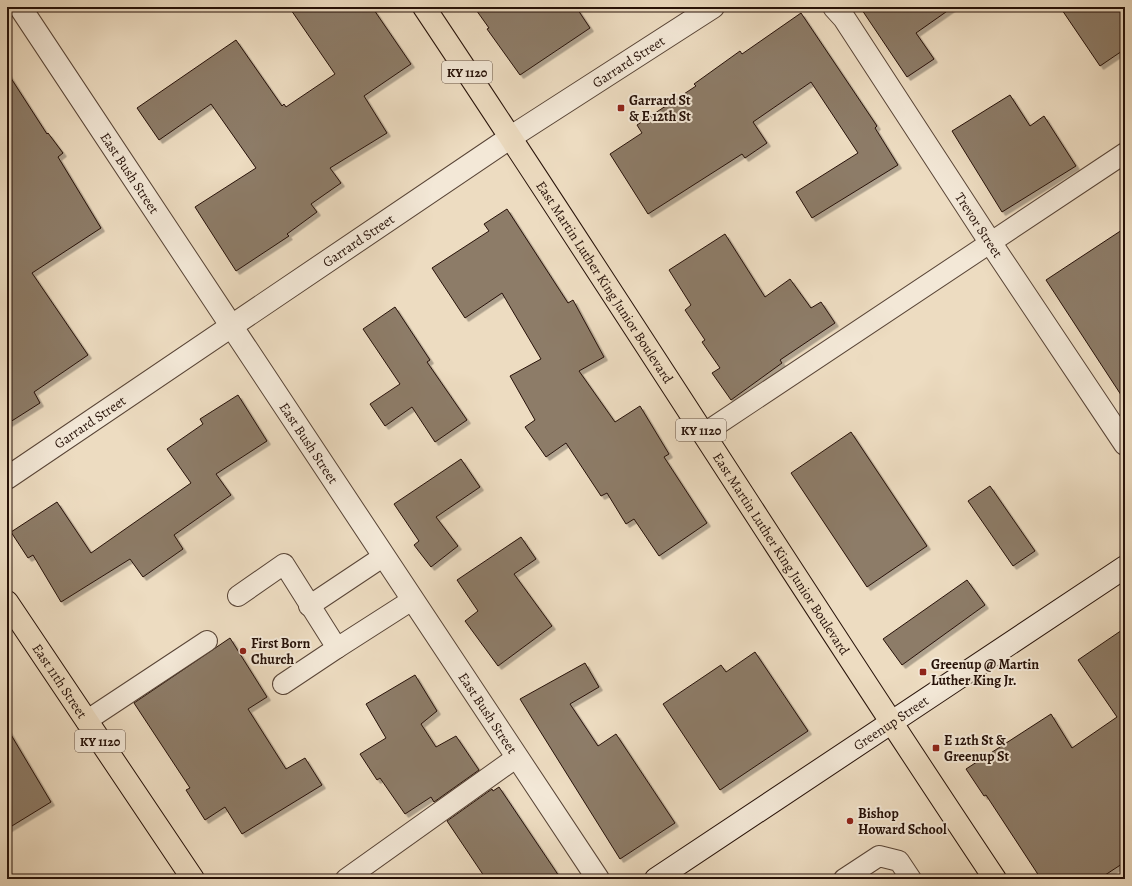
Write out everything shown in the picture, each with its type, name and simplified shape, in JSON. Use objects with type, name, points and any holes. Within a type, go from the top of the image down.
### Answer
[{"type":"main road","name":"East Martin Luther King Junior Boulevard","points":[[424,7],[511,137],[890,723],[994,879]]},
{"type":"main road","name":"East 11th Street","points":[[7,602],[193,879]]},
{"type":"street","name":"East Bush Street","points":[[20,7],[598,879]]},
{"type":"street","name":"Garrard Street","points":[[7,478],[511,137],[713,7]]},
{"type":"street","name":"Trevor Street","points":[[834,7],[844,18],[990,242],[1125,444]]},
{"type":"street","name":"Greenup Street","points":[[656,879],[1125,567]]},
{"type":"lane","points":[[703,434],[990,242],[1125,154]]},
{"type":"lane","points":[[309,606],[384,556]]},
{"type":"lane","points":[[238,596],[284,564],[336,648]]},
{"type":"lane","points":[[283,684],[336,648],[412,600]]},
{"type":"lane","points":[[86,721],[207,641]]},
{"type":"lane","points":[[346,879],[517,757]]},
{"type":"lane","points":[[844,879],[879,856],[899,861],[911,879]]},
{"type":"building","points":[[289,7],[372,7],[411,64],[364,96],[387,133],[330,168],[341,183],[311,204],[317,212],[287,234],[289,236],[236,271],[195,207],[256,168],[211,104],[159,140],[137,108],[236,40],[282,106],[284,104],[286,107],[335,74]]},
{"type":"building","points":[[474,7],[576,7],[590,28],[520,75],[487,29],[489,28]]},
{"type":"building","points":[[860,7],[953,7],[916,33],[934,59],[907,77]]},
{"type":"building","points":[[1060,7],[1125,7],[1125,49],[1100,66]]},
{"type":"building","points":[[801,13],[877,126],[875,128],[898,165],[812,218],[796,192],[858,153],[811,82],[753,122],[767,143],[745,158],[742,154],[648,214],[610,154],[642,133],[637,125],[696,86],[694,84],[740,51],[742,54]]},
{"type":"building","points":[[7,72],[47,134],[48,133],[63,153],[58,157],[101,228],[32,273],[88,355],[34,392],[40,403],[7,424]]},
{"type":"building","points":[[1010,95],[1030,126],[1044,116],[1076,166],[1002,212],[952,131]]},
{"type":"building","points":[[507,209],[568,303],[573,300],[604,357],[579,371],[615,422],[640,406],[669,454],[664,457],[707,523],[659,556],[634,519],[626,524],[607,493],[601,496],[566,443],[546,457],[525,427],[535,420],[510,376],[541,359],[502,293],[465,318],[432,268],[489,231],[484,224]]},
{"type":"building","points":[[1125,228],[1125,401],[1046,280]]},
{"type":"building","points":[[725,234],[765,297],[790,279],[811,308],[821,302],[835,323],[780,360],[782,363],[731,400],[712,373],[720,368],[702,342],[705,340],[685,310],[691,305],[669,270]]},
{"type":"building","points":[[395,307],[430,360],[427,362],[467,420],[435,442],[412,407],[385,426],[370,404],[400,384],[363,329]]},
{"type":"building","points":[[238,395],[267,441],[216,474],[231,495],[174,535],[183,549],[143,577],[130,559],[61,602],[33,555],[28,558],[11,532],[57,502],[91,553],[191,483],[167,449],[203,424],[200,419]]},
{"type":"building","points":[[851,432],[927,546],[867,587],[791,473]]},
{"type":"building","points":[[461,459],[480,487],[436,517],[458,546],[431,567],[414,545],[419,541],[394,504]]},
{"type":"building","points":[[990,486],[1035,551],[1013,566],[968,501]]},
{"type":"building","points":[[521,537],[536,559],[514,574],[552,626],[498,666],[465,621],[478,611],[457,580]]},
{"type":"building","points":[[967,580],[985,605],[902,665],[883,639]]},
{"type":"building","points":[[1125,628],[1125,862],[1099,879],[1041,879],[986,795],[984,796],[966,769],[1051,714],[1072,748],[1117,717],[1078,660]]},
{"type":"building","points":[[230,638],[267,697],[248,709],[286,769],[305,758],[322,785],[242,834],[225,807],[205,820],[186,790],[190,788],[134,703]]},
{"type":"building","points":[[755,652],[808,731],[720,790],[663,704],[721,665],[726,672]]},
{"type":"building","points":[[585,663],[599,687],[570,704],[598,746],[616,734],[675,823],[620,859],[520,699]]},
{"type":"building","points":[[415,675],[437,711],[421,724],[436,747],[456,736],[479,770],[434,802],[431,797],[405,814],[380,778],[377,780],[360,754],[386,738],[366,704]]},
{"type":"building","points":[[7,728],[51,802],[7,829]]},
{"type":"building","points":[[499,787],[561,879],[486,879],[447,821],[492,789],[493,791]]},
{"type":"place","name":"Garrard St & E 12th St","points":[[621,108]]},
{"type":"place","name":"First Born Church","points":[[243,651]]},
{"type":"place","name":"Greenup @ Martin Luther King Jr.","points":[[923,672]]},
{"type":"place","name":"E 12th St & Greenup St","points":[[936,748]]},
{"type":"place","name":"Bishop Howard School","points":[[850,821]]}]
